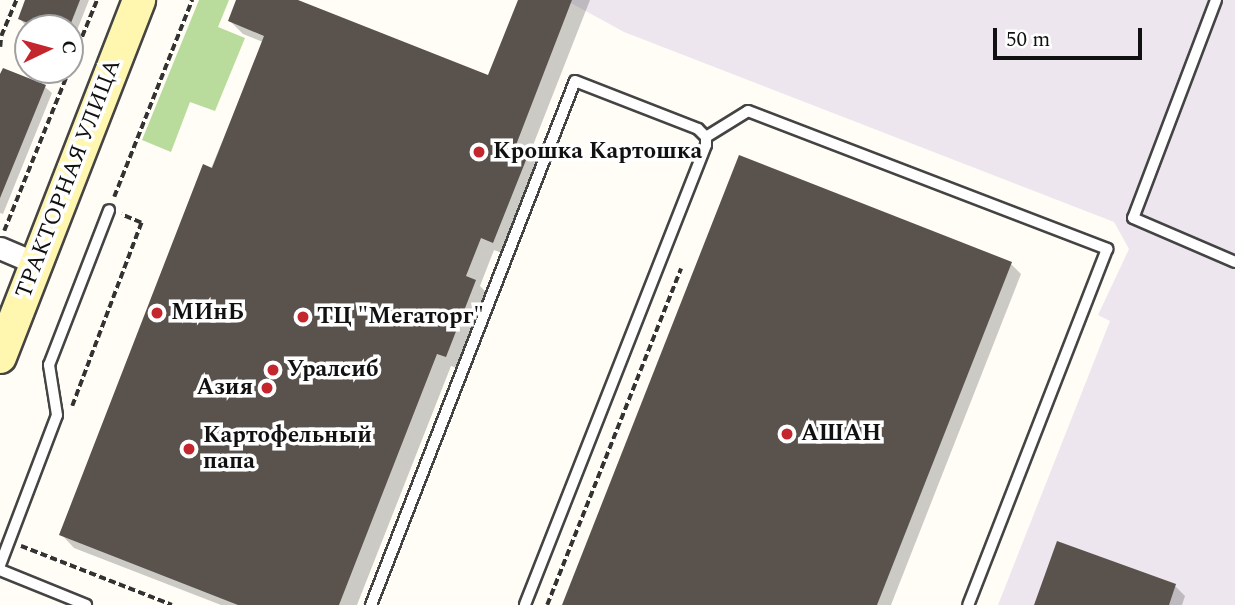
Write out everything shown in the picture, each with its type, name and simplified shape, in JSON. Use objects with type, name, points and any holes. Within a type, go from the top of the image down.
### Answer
[{"type":"main road","name":"ТРАКТОРНАЯ УЛИЦА","points":[[0,357],[139,0]]},
{"type":"street","points":[[0,248],[36,262]]},
{"type":"lane","points":[[1216,0],[1133,218],[1235,262]]},
{"type":"lane","points":[[371,605],[575,81],[698,129],[706,137]]},
{"type":"lane","points":[[525,605],[702,156],[706,137],[748,111],[1107,249],[968,605]]},
{"type":"lane","points":[[86,605],[0,568],[57,415],[49,365],[108,210]]},
{"type":"path","points":[[0,47],[1,36],[16,0]]},
{"type":"path","points":[[84,32],[97,0]]},
{"type":"path","points":[[68,416],[141,223],[108,210],[192,0]]},
{"type":"path","points":[[0,242],[63,84]]},
{"type":"path","points":[[0,218],[8,221]]},
{"type":"path","points":[[547,605],[681,269]]},
{"type":"path","points":[[19,545],[172,605]]},
{"type":"shaded area","points":[[572,0],[1235,0],[1235,605],[998,605],[1110,321],[1098,315],[1129,249],[1114,222],[624,32],[571,3]]},
{"type":"green space","points":[[199,0],[229,0],[218,27],[245,38],[215,111],[190,102],[171,152],[142,140]]},
{"type":"building","points":[[25,0],[80,0],[74,14],[20,14]]},
{"type":"building","name":"ТЦ \"Мегаторг\"","points":[[236,0],[298,0],[488,75],[518,0],[572,0],[516,145],[530,150],[493,243],[481,238],[466,276],[476,280],[446,357],[437,354],[339,605],[238,605],[59,535],[203,164],[212,168],[264,36],[228,21]]},
{"type":"building","points":[[3,68],[14,72],[14,84],[46,85],[0,198],[0,74]]},
{"type":"building","name":"АШАН","points":[[739,155],[1012,262],[877,605],[562,605]]},
{"type":"building","points":[[1057,541],[1176,584],[1169,605],[1034,605]]},
{"type":"place","name":"Крошка Картошка","points":[[479,152]]},
{"type":"place","name":"МИнБ","points":[[157,313]]},
{"type":"place","name":"ТЦ \"Мегаторг\"","points":[[303,317]]},
{"type":"place","name":"Уралсиб","points":[[273,370]]},
{"type":"place","name":"Азия","points":[[267,388]]},
{"type":"place","name":"АШАН","points":[[787,434]]},
{"type":"place","name":"Картофельный папа","points":[[189,449]]}]
